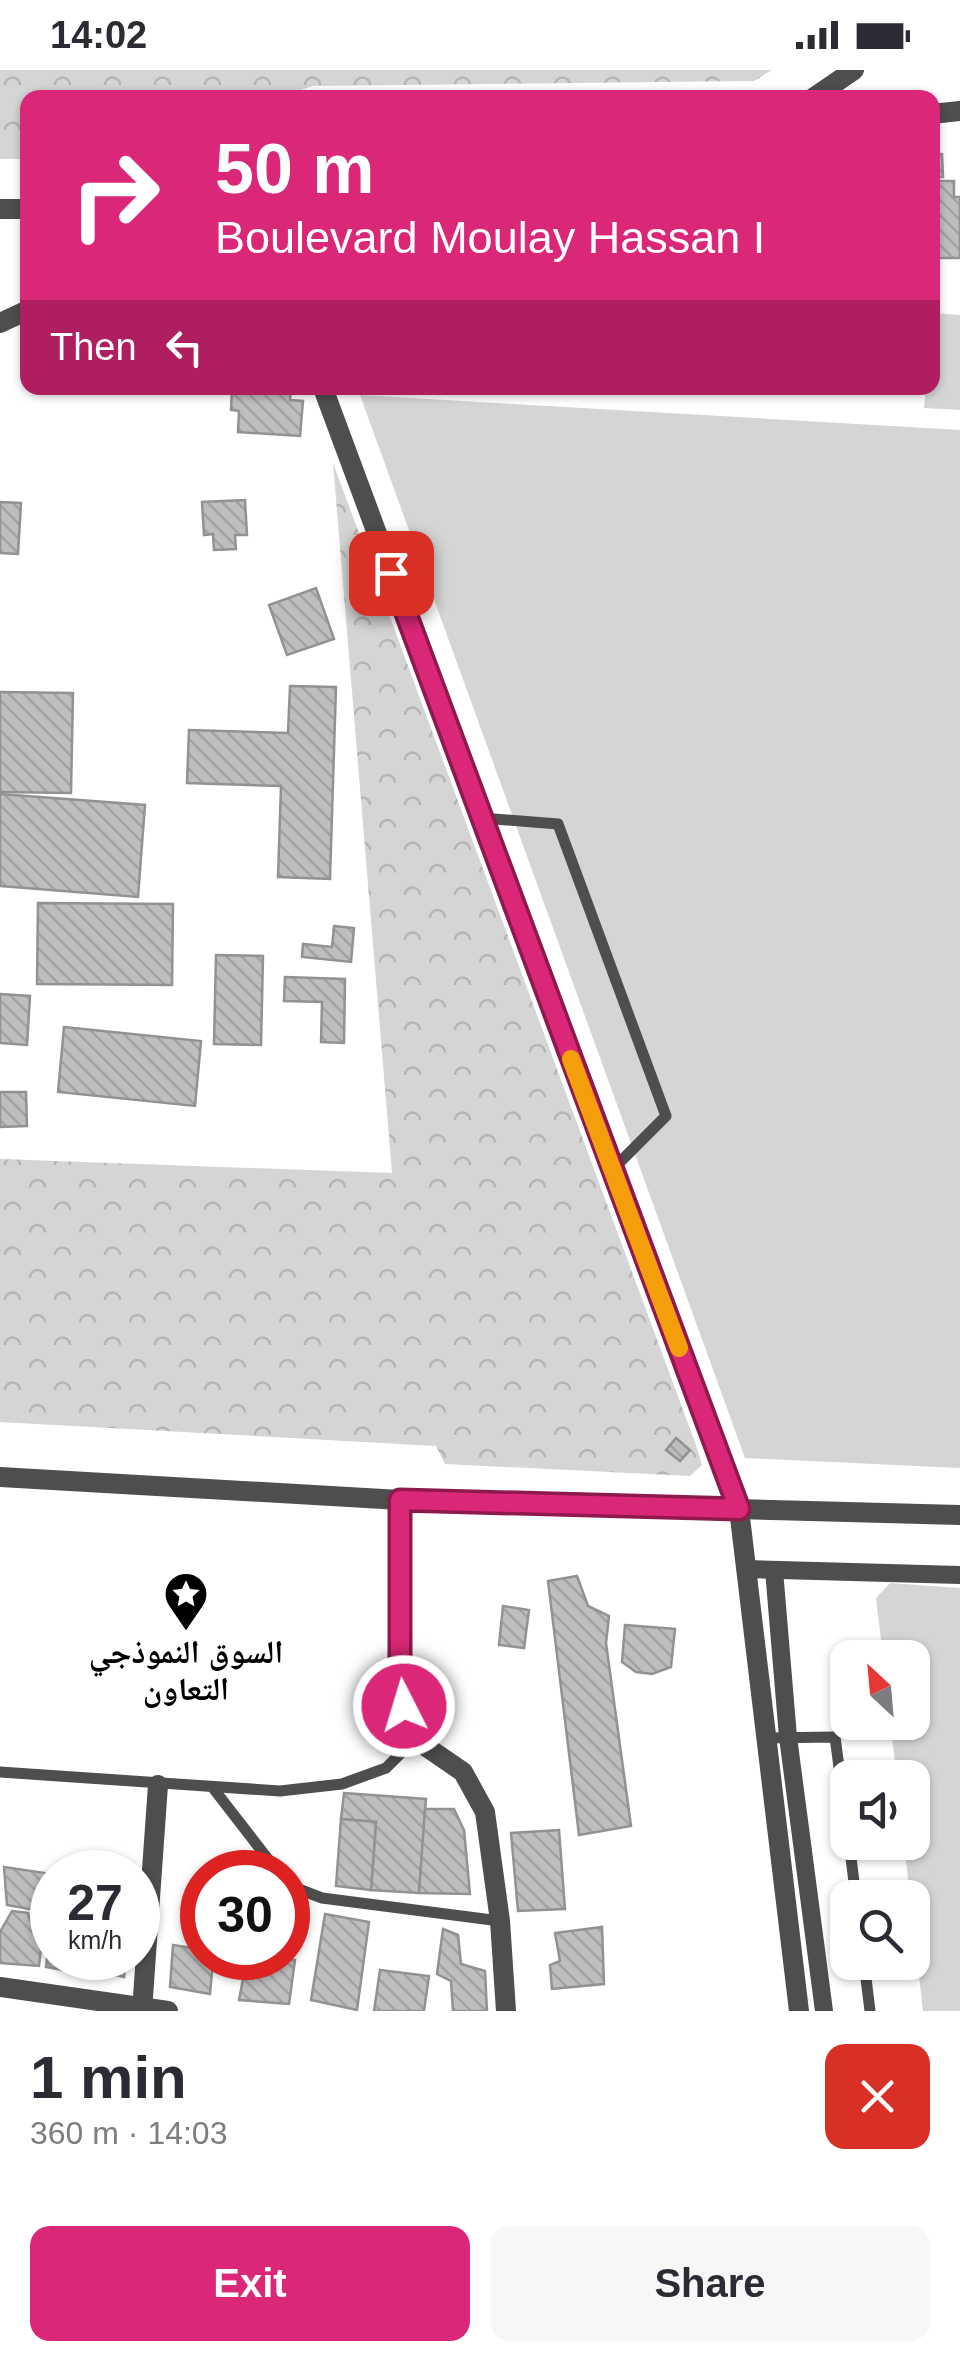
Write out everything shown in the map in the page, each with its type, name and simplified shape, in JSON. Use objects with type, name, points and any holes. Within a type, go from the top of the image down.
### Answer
[{"type":"street","points":[[825,90],[854,70]]},
{"type":"street","points":[[327,395],[739,1509],[798,2011]]},
{"type":"street","points":[[0,1477],[400,1500],[960,1515]]},
{"type":"street","points":[[400,1500],[400,1680],[415,1739],[463,1772],[485,1812],[500,1920],[506,2011]]},
{"type":"street","points":[[746,1568],[960,1575]]},
{"type":"street","points":[[774,1570],[788,1737],[824,2011]]},
{"type":"street","points":[[142,2009],[158,1785]]},
{"type":"street","points":[[0,1987],[168,2011]]},
{"type":"lane","points":[[482,818],[558,824],[666,1116],[613,1170]]},
{"type":"lane","points":[[766,1738],[834,1737],[837,1760]]},
{"type":"lane","points":[[0,1772],[280,1791],[342,1784],[386,1768],[415,1739]]},
{"type":"lane","points":[[213,1788],[261,1850]]},
{"type":"lane","points":[[310,1893],[322,1898],[500,1920]]},
{"type":"lane","points":[[866,1980],[870,2011]]},
{"type":"green space","points":[[0,70],[772,70],[754,81],[313,86],[301,90],[20,90],[20,159],[0,159]]},
{"type":"green space","points":[[940,314],[960,315],[960,410],[924,408],[925,395],[940,395]]},
{"type":"green space","points":[[360,395],[960,430],[960,1468],[745,1458]]},
{"type":"green space","points":[[333,463],[696,1445],[702,1465],[690,1476],[445,1464],[436,1446],[0,1422],[0,1159],[392,1173]]},
{"type":"green space","points":[[890,1583],[960,1588],[960,2011],[923,2011],[919,1980],[930,1980],[930,1880],[908,1880],[906,1860],[930,1860],[930,1760],[895,1760],[892,1740],[930,1740],[930,1640],[881,1640],[876,1598]]},
{"type":"building","points":[[940,181],[954,181],[954,197],[960,197],[960,258],[940,258]]},
{"type":"building","points":[[232,395],[290,395],[290,400],[303,401],[300,436],[238,432],[239,411],[231,410]]},
{"type":"building","points":[[245,500],[247,535],[235,535],[236,549],[214,550],[213,534],[204,535],[202,502]]},
{"type":"building","points":[[0,502],[21,503],[18,554],[0,553]]},
{"type":"building","points":[[316,588],[334,639],[287,655],[269,605]]},
{"type":"building","points":[[290,686],[336,687],[330,879],[278,877],[281,786],[187,783],[189,730],[288,733]]},
{"type":"building","points":[[0,692],[73,693],[71,793],[0,792]]},
{"type":"building","points":[[0,794],[145,805],[138,897],[0,886]]},
{"type":"building","points":[[38,903],[173,904],[172,985],[37,984]]},
{"type":"building","points":[[334,926],[354,928],[351,962],[302,957],[303,944],[332,947]]},
{"type":"building","points":[[216,955],[263,956],[261,1045],[214,1044]]},
{"type":"building","points":[[285,977],[345,979],[344,1043],[321,1042],[322,1002],[284,1001]]},
{"type":"building","points":[[0,994],[30,996],[27,1045],[0,1043]]},
{"type":"building","points":[[64,1027],[201,1041],[195,1106],[58,1092]]},
{"type":"building","points":[[0,1092],[26,1092],[27,1126],[0,1127]]},
{"type":"building","points":[[676,1438],[690,1450],[680,1461],[666,1450]]},
{"type":"building","points":[[577,1576],[588,1606],[609,1616],[606,1643],[631,1826],[579,1835],[548,1581]]},
{"type":"building","points":[[503,1606],[529,1610],[524,1648],[499,1645]]},
{"type":"building","points":[[625,1625],[675,1629],[671,1667],[652,1674],[636,1672],[622,1662]]},
{"type":"building","points":[[344,1793],[426,1799],[419,1893],[371,1890],[376,1822],[341,1819]]},
{"type":"building","points":[[425,1809],[454,1809],[464,1830],[470,1894],[419,1893]]},
{"type":"building","points":[[341,1819],[376,1822],[371,1890],[336,1886]]},
{"type":"building","points":[[559,1830],[565,1909],[518,1911],[511,1833]]},
{"type":"building","points":[[4,1867],[30,1871],[30,1909],[7,1905]]},
{"type":"building","points":[[12,1911],[28,1913],[30,1965],[0,1963],[0,1932]]},
{"type":"building","points":[[325,1914],[369,1922],[357,2010],[311,2000]]},
{"type":"building","points":[[602,1927],[604,1984],[552,1989],[550,1965],[560,1961],[555,1933]]},
{"type":"building","points":[[443,1929],[458,1935],[461,1964],[485,1971],[487,2011],[453,2011],[451,1981],[437,1974]]},
{"type":"building","points":[[173,1945],[180,1946],[180,1980],[211,1980],[210,1994],[170,1987]]},
{"type":"building","points":[[380,1970],[429,1976],[424,2011],[374,2011]]},
{"type":"building","points":[[243,1980],[292,1980],[289,2004],[239,2000]]},
{"type":"slow traffic","points":[[571,1059],[679,1348]]},
{"type":"place","name":"السوق النموذجي التعاون","points":[[186,1632]]},
{"type":"route","points":[[391,573],[739,1509],[400,1500],[400,1680],[404,1706]]}]
